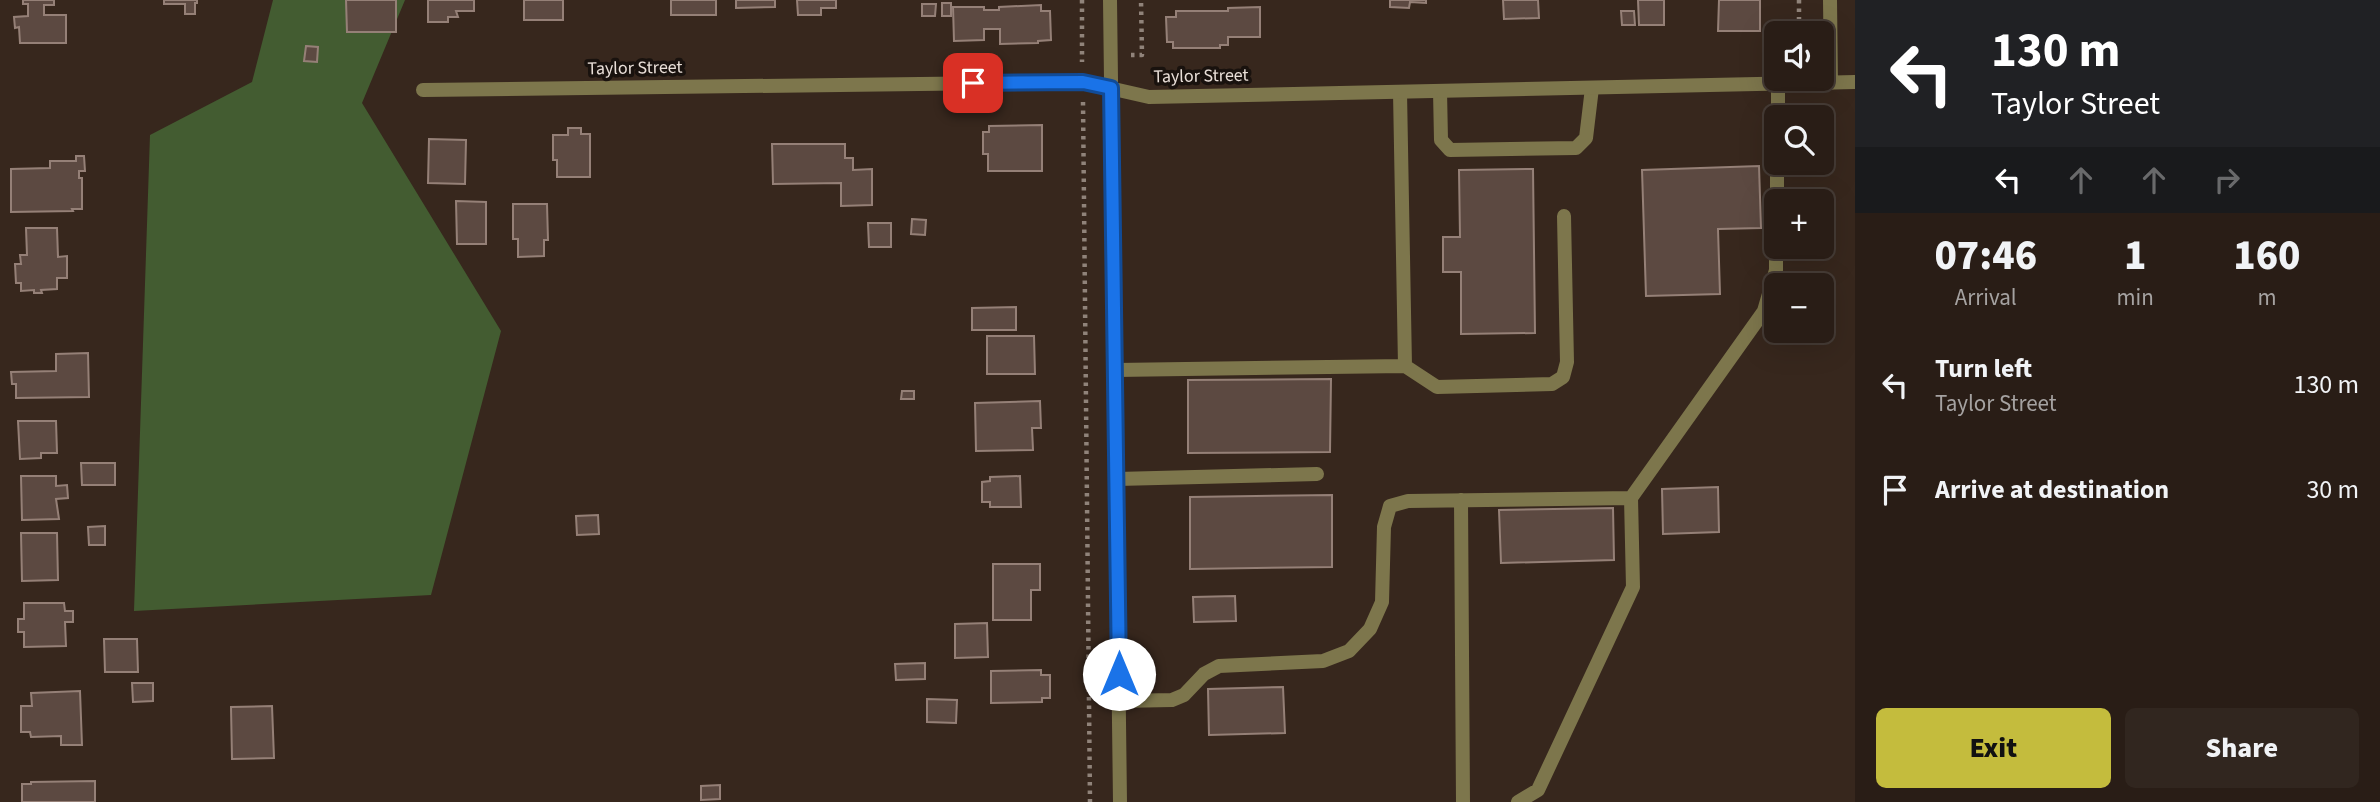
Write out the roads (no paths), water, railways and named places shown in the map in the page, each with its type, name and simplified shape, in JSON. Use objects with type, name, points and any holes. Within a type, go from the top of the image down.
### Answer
[{"type":"street","points":[[1110,0],[1120,802]]},
{"type":"street","points":[[1830,0],[1830,21]]},
{"type":"street","name":"Taylor Street","points":[[422,90],[1083,82],[1149,97],[1764,84]]},
{"type":"street","name":"Taylor Street","points":[[1834,83],[1855,82]]},
{"type":"street","points":[[1440,91],[1441,140],[1450,150],[1576,148],[1586,138],[1592,88]]},
{"type":"street","points":[[1400,92],[1405,366]]},
{"type":"street","points":[[1116,370],[1405,366],[1437,387],[1552,384],[1563,377],[1567,362],[1564,216]]},
{"type":"street","points":[[1518,802],[1538,790],[1633,587],[1630,498],[1764,311],[1776,270],[1776,259]]},
{"type":"street","points":[[1117,479],[1317,474]]},
{"type":"street","points":[[1119,701],[1172,700],[1184,695],[1204,674],[1219,666],[1323,661],[1349,651],[1370,629],[1382,603],[1384,527],[1390,506],[1408,501],[1630,498]]},
{"type":"street","points":[[1461,500],[1463,802]]}]
